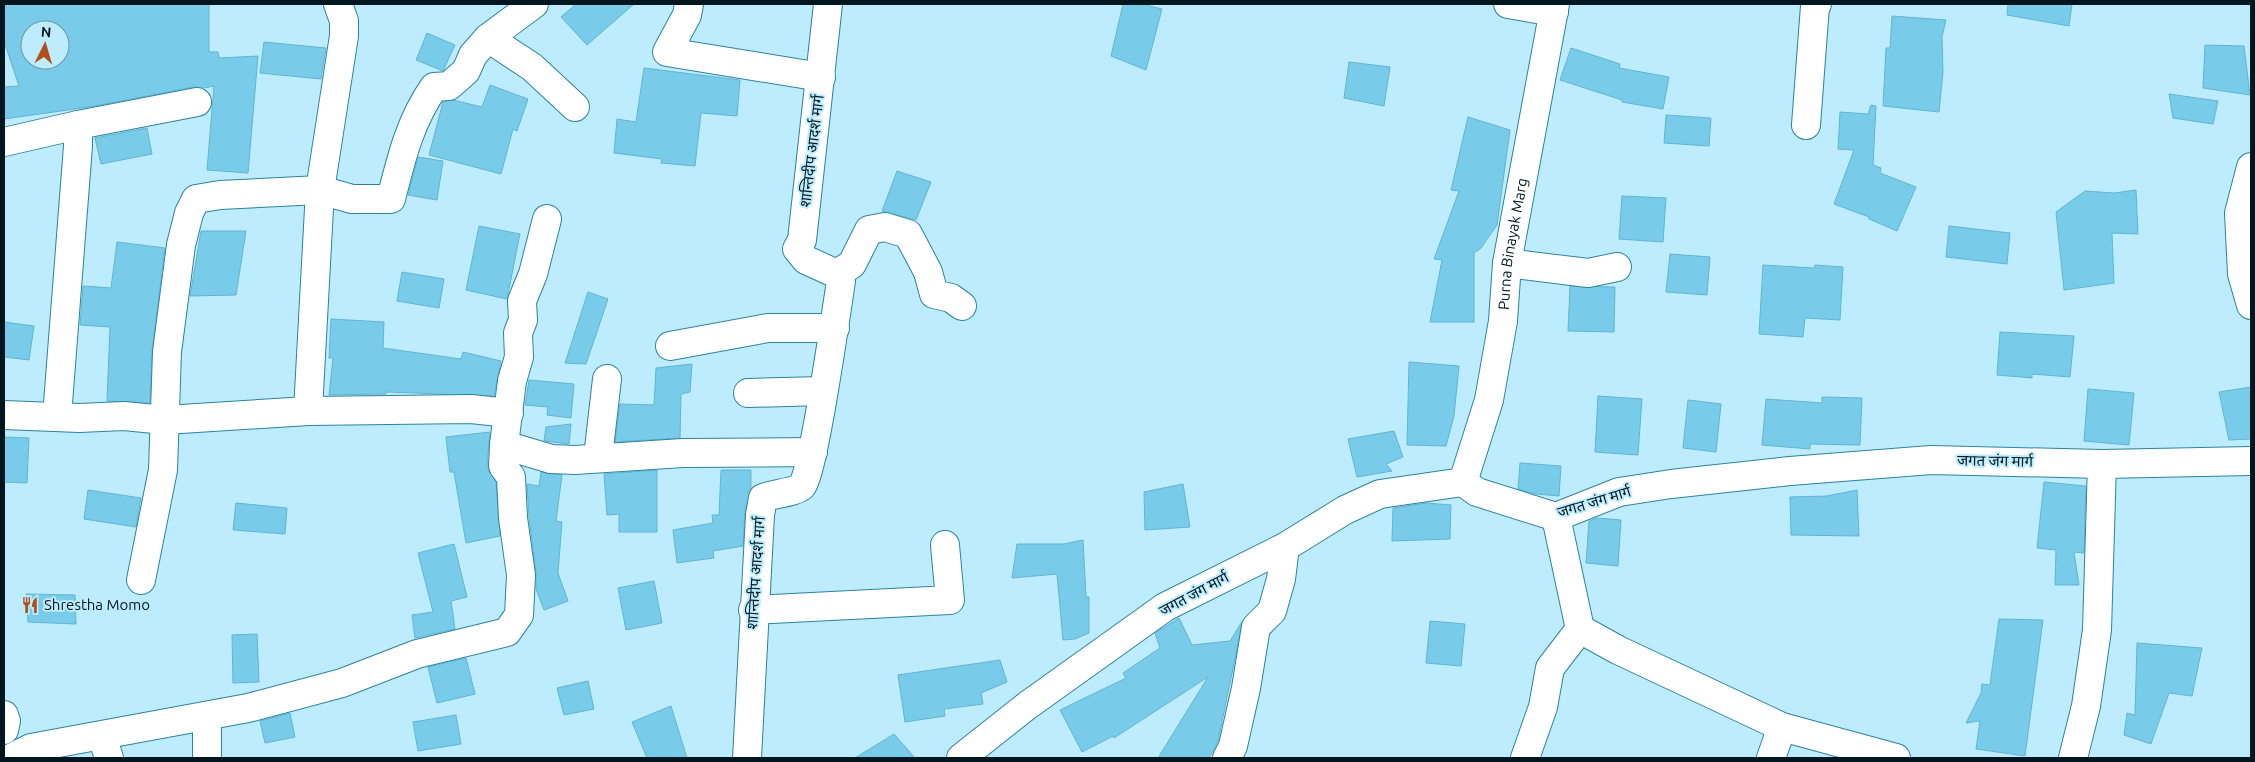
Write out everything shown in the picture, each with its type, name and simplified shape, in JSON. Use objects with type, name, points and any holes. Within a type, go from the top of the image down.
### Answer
[{"type":"street","points":[[308,411],[320,190],[344,36],[344,22],[338,4]]},
{"type":"street","points":[[141,580],[162,470],[167,352],[181,246],[196,199],[220,195],[320,190],[352,200],[391,199],[406,140],[420,106],[434,87],[449,86],[466,71],[473,55],[488,38],[534,4]]},
{"type":"street","points":[[689,4],[687,15],[667,52],[821,77]]},
{"type":"street","name":"शान्तिदीप आदर्श मार्ग","points":[[747,758],[753,610],[760,514],[763,498],[774,493],[798,489],[804,485],[813,452],[822,391],[835,328],[841,281],[837,274],[806,260],[797,249],[802,240],[828,4]]},
{"type":"street","points":[[1508,4],[1555,8]]},
{"type":"street","points":[[1806,125],[1815,6],[1817,4]]},
{"type":"street","name":"Purna Binayak Marg","points":[[1463,482],[1489,400],[1503,321],[1507,263],[1555,8]]},
{"type":"street","points":[[488,38],[532,67],[575,107]]},
{"type":"street","points":[[4,142],[78,125],[197,102]]},
{"type":"street","points":[[57,416],[78,146],[78,125]]},
{"type":"street","points":[[2251,167],[2239,213],[2242,274],[2251,305]]},
{"type":"street","points":[[11,758],[31,748],[106,747],[207,716],[248,708],[342,683],[417,654],[507,632],[519,615],[521,575],[513,518],[511,477],[503,466],[504,445],[512,381],[519,357],[518,333],[523,320],[522,302],[533,274],[547,219]]},
{"type":"street","points":[[837,274],[852,264],[868,230],[885,227],[908,234],[928,272],[934,294],[951,298],[962,306]]},
{"type":"street","points":[[1507,263],[1588,273],[1617,267]]},
{"type":"street","points":[[670,346],[768,328],[835,328]]},
{"type":"street","points":[[598,457],[607,379]]},
{"type":"street","points":[[748,393],[822,391]]},
{"type":"street","points":[[4,415],[79,418],[124,416],[165,420],[308,411],[471,409],[509,413]]},
{"type":"street","points":[[504,445],[551,459],[575,460],[598,457],[683,453],[813,452]]},
{"type":"street","name":"जगत जंग मार्ग","points":[[961,758],[1028,706],[1165,607],[1285,547],[1344,510],[1380,494],[1463,482],[1477,492],[1556,517],[1619,492],[1671,484],[1790,471],[1931,460],[2102,464],[2251,461]]},
{"type":"street","points":[[2073,758],[2086,706],[2097,630],[2102,464]]},
{"type":"street","points":[[1556,517],[1580,629],[1618,650],[1782,727],[1896,758]]},
{"type":"street","points":[[753,610],[950,600],[945,545]]},
{"type":"street","points":[[1227,758],[1233,746],[1246,688],[1256,627],[1272,611],[1282,579],[1285,547]]},
{"type":"street","points":[[1525,758],[1543,707],[1550,668],[1580,629]]},
{"type":"street","points":[[4,714],[6,721],[4,730]]},
{"type":"street","points":[[207,716],[207,758]]},
{"type":"street","points":[[1771,758],[1782,727]]},
{"type":"building","points":[[4,4],[209,4],[209,52],[218,52],[219,58],[258,56],[248,173],[207,170],[214,86],[194,87],[89,107],[4,119],[4,87],[19,86],[4,41]]},
{"type":"building","points":[[576,4],[634,4],[587,45],[561,17]]},
{"type":"building","points":[[1123,4],[1142,4],[1162,9],[1146,70],[1111,56]]},
{"type":"building","points":[[2008,4],[2072,4],[2069,26],[2007,15]]},
{"type":"building","points":[[1892,16],[1946,20],[1942,37],[1943,72],[1939,112],[1883,106],[1886,48],[1890,48]]},
{"type":"building","points":[[427,33],[455,45],[443,71],[416,60]]},
{"type":"building","points":[[264,42],[326,48],[321,79],[260,73]]},
{"type":"building","points":[[2205,45],[2244,46],[2250,95],[2203,88]]},
{"type":"building","points":[[1571,48],[1620,64],[1619,68],[1669,77],[1663,109],[1622,102],[1622,100],[1560,80]]},
{"type":"building","points":[[1349,62],[1390,67],[1384,106],[1344,98]]},
{"type":"building","points":[[644,68],[740,80],[737,116],[701,113],[695,166],[661,163],[662,159],[614,153],[617,119],[636,122]]},
{"type":"building","points":[[490,85],[528,99],[517,131],[513,129],[501,174],[429,155],[443,102],[453,100],[482,107]]},
{"type":"building","points":[[2169,94],[2218,101],[2213,124],[2173,118]]},
{"type":"building","points":[[1871,105],[1876,106],[1873,165],[1881,168],[1880,173],[1916,187],[1897,231],[1869,219],[1869,217],[1834,204],[1854,150],[1838,149],[1840,112],[1868,114]]},
{"type":"building","points":[[1666,115],[1711,118],[1709,146],[1664,143]]},
{"type":"building","points":[[1468,117],[1510,130],[1497,225],[1481,248],[1474,253],[1474,322],[1430,322],[1442,260],[1434,259],[1459,191],[1451,190]]},
{"type":"building","points":[[147,128],[152,154],[101,164],[95,138]]},
{"type":"building","points":[[418,157],[443,161],[437,200],[408,195]]},
{"type":"building","points":[[897,171],[931,182],[916,220],[882,211]]},
{"type":"building","points":[[2136,190],[2138,234],[2112,233],[2114,283],[2064,290],[2056,212],[2085,191],[2114,193]]},
{"type":"building","points":[[1622,196],[1666,198],[1663,242],[1619,239]]},
{"type":"building","points":[[479,226],[520,234],[507,299],[466,290]]},
{"type":"building","points":[[1949,226],[2010,233],[2007,264],[1946,257]]},
{"type":"building","points":[[201,231],[246,231],[236,295],[190,296]]},
{"type":"building","points":[[117,242],[165,248],[152,350],[150,403],[107,401],[110,327],[80,325],[83,286],[111,288]]},
{"type":"building","points":[[1670,254],[1710,257],[1707,295],[1666,292]]},
{"type":"building","points":[[1763,265],[1814,268],[1815,265],[1843,267],[1840,320],[1805,318],[1803,337],[1759,334]]},
{"type":"building","points":[[402,272],[444,279],[439,308],[397,301]]},
{"type":"building","points":[[1570,286],[1615,287],[1614,332],[1568,331]]},
{"type":"building","points":[[588,292],[608,299],[586,364],[565,363]]},
{"type":"building","points":[[331,319],[384,322],[383,348],[461,359],[463,352],[501,361],[494,396],[387,392],[386,394],[329,395],[333,358],[329,358]]},
{"type":"building","points":[[4,322],[34,326],[29,360],[4,357]]},
{"type":"building","points":[[2000,332],[2074,336],[2070,377],[2032,374],[2032,378],[1997,375]]},
{"type":"building","points":[[1409,362],[1459,366],[1454,416],[1446,446],[1407,445]]},
{"type":"building","points":[[692,364],[690,392],[681,394],[680,438],[615,442],[620,404],[654,405],[656,368]]},
{"type":"building","points":[[529,380],[574,384],[571,418],[547,415],[548,407],[525,405]]},
{"type":"building","points":[[2251,387],[2251,439],[2229,440],[2219,392]]},
{"type":"building","points":[[2088,389],[2134,393],[2129,445],[2084,441]]},
{"type":"building","points":[[1598,396],[1642,399],[1638,455],[1595,452]]},
{"type":"building","points":[[1822,397],[1862,398],[1860,445],[1810,444],[1810,449],[1762,445],[1766,399],[1822,403]]},
{"type":"building","points":[[1688,400],[1721,404],[1716,452],[1683,448]]},
{"type":"building","points":[[571,424],[569,444],[544,441],[546,427]]},
{"type":"building","points":[[1394,431],[1403,457],[1386,464],[1392,471],[1357,477],[1348,439]]},
{"type":"building","points":[[490,432],[487,465],[496,482],[500,536],[466,543],[454,472],[450,472],[446,437]]},
{"type":"building","points":[[4,437],[29,438],[27,483],[4,482]]},
{"type":"building","points":[[1520,463],[1561,466],[1559,496],[1536,494],[1518,489]]},
{"type":"building","points":[[657,470],[657,532],[619,532],[619,514],[607,515],[604,474]]},
{"type":"building","points":[[721,470],[751,470],[751,488],[745,512],[743,546],[713,551],[714,558],[677,563],[673,530],[713,523],[712,515],[719,515]]},
{"type":"building","points":[[541,472],[562,475],[556,521],[562,522],[558,573],[568,601],[544,610],[536,589],[527,484],[539,486]]},
{"type":"building","points":[[2044,482],[2086,486],[2084,553],[2074,552],[2079,585],[2055,585],[2056,550],[2037,548]]},
{"type":"building","points":[[1183,484],[1190,527],[1145,530],[1144,492]]},
{"type":"building","points":[[88,490],[141,498],[136,527],[84,519]]},
{"type":"building","points":[[1857,490],[1859,536],[1791,535],[1790,497],[1827,496]]},
{"type":"building","points":[[236,503],[287,508],[285,534],[233,530]]},
{"type":"building","points":[[1426,503],[1451,505],[1450,539],[1392,541],[1393,508]]},
{"type":"building","points":[[1597,518],[1621,520],[1618,566],[1586,563],[1589,521]]},
{"type":"building","points":[[1083,540],[1086,597],[1089,597],[1089,633],[1075,639],[1063,640],[1057,574],[1012,578],[1017,544],[1064,544]]},
{"type":"building","points":[[454,544],[467,597],[451,601],[455,629],[415,638],[412,615],[433,612],[418,553]]},
{"type":"building","points":[[654,581],[662,623],[626,630],[618,588]]},
{"type":"building","points":[[26,594],[75,595],[76,624],[28,622]]},
{"type":"building","points":[[1179,618],[1192,645],[1230,641],[1243,620],[1218,741],[1209,758],[1158,758],[1208,677],[1114,738],[1113,736],[1082,752],[1060,710],[1126,678],[1123,673],[1160,648],[1155,633]]},
{"type":"building","points":[[1999,619],[2043,620],[2025,756],[1976,749],[1980,721],[1966,723],[1981,693],[1982,684],[1990,685]]},
{"type":"building","points":[[1430,621],[1465,624],[1461,666],[1426,663]]},
{"type":"building","points":[[257,634],[259,682],[233,683],[232,635]]},
{"type":"building","points":[[2137,643],[2202,648],[2192,696],[2169,693],[2151,744],[2124,735],[2127,713],[2135,715]]},
{"type":"building","points":[[466,658],[475,694],[437,703],[428,667]]},
{"type":"building","points":[[1000,660],[1007,682],[981,693],[983,704],[944,709],[945,716],[905,722],[898,675]]},
{"type":"building","points":[[588,681],[594,709],[564,715],[557,688]]},
{"type":"building","points":[[671,706],[687,758],[647,758],[632,722]]},
{"type":"building","points":[[290,713],[295,737],[265,743],[260,721]]},
{"type":"building","points":[[456,715],[461,744],[418,751],[413,722]]},
{"type":"building","points":[[894,734],[915,758],[855,758]]},
{"type":"place","name":"Shrestha Momo","points":[[30,605]]}]
